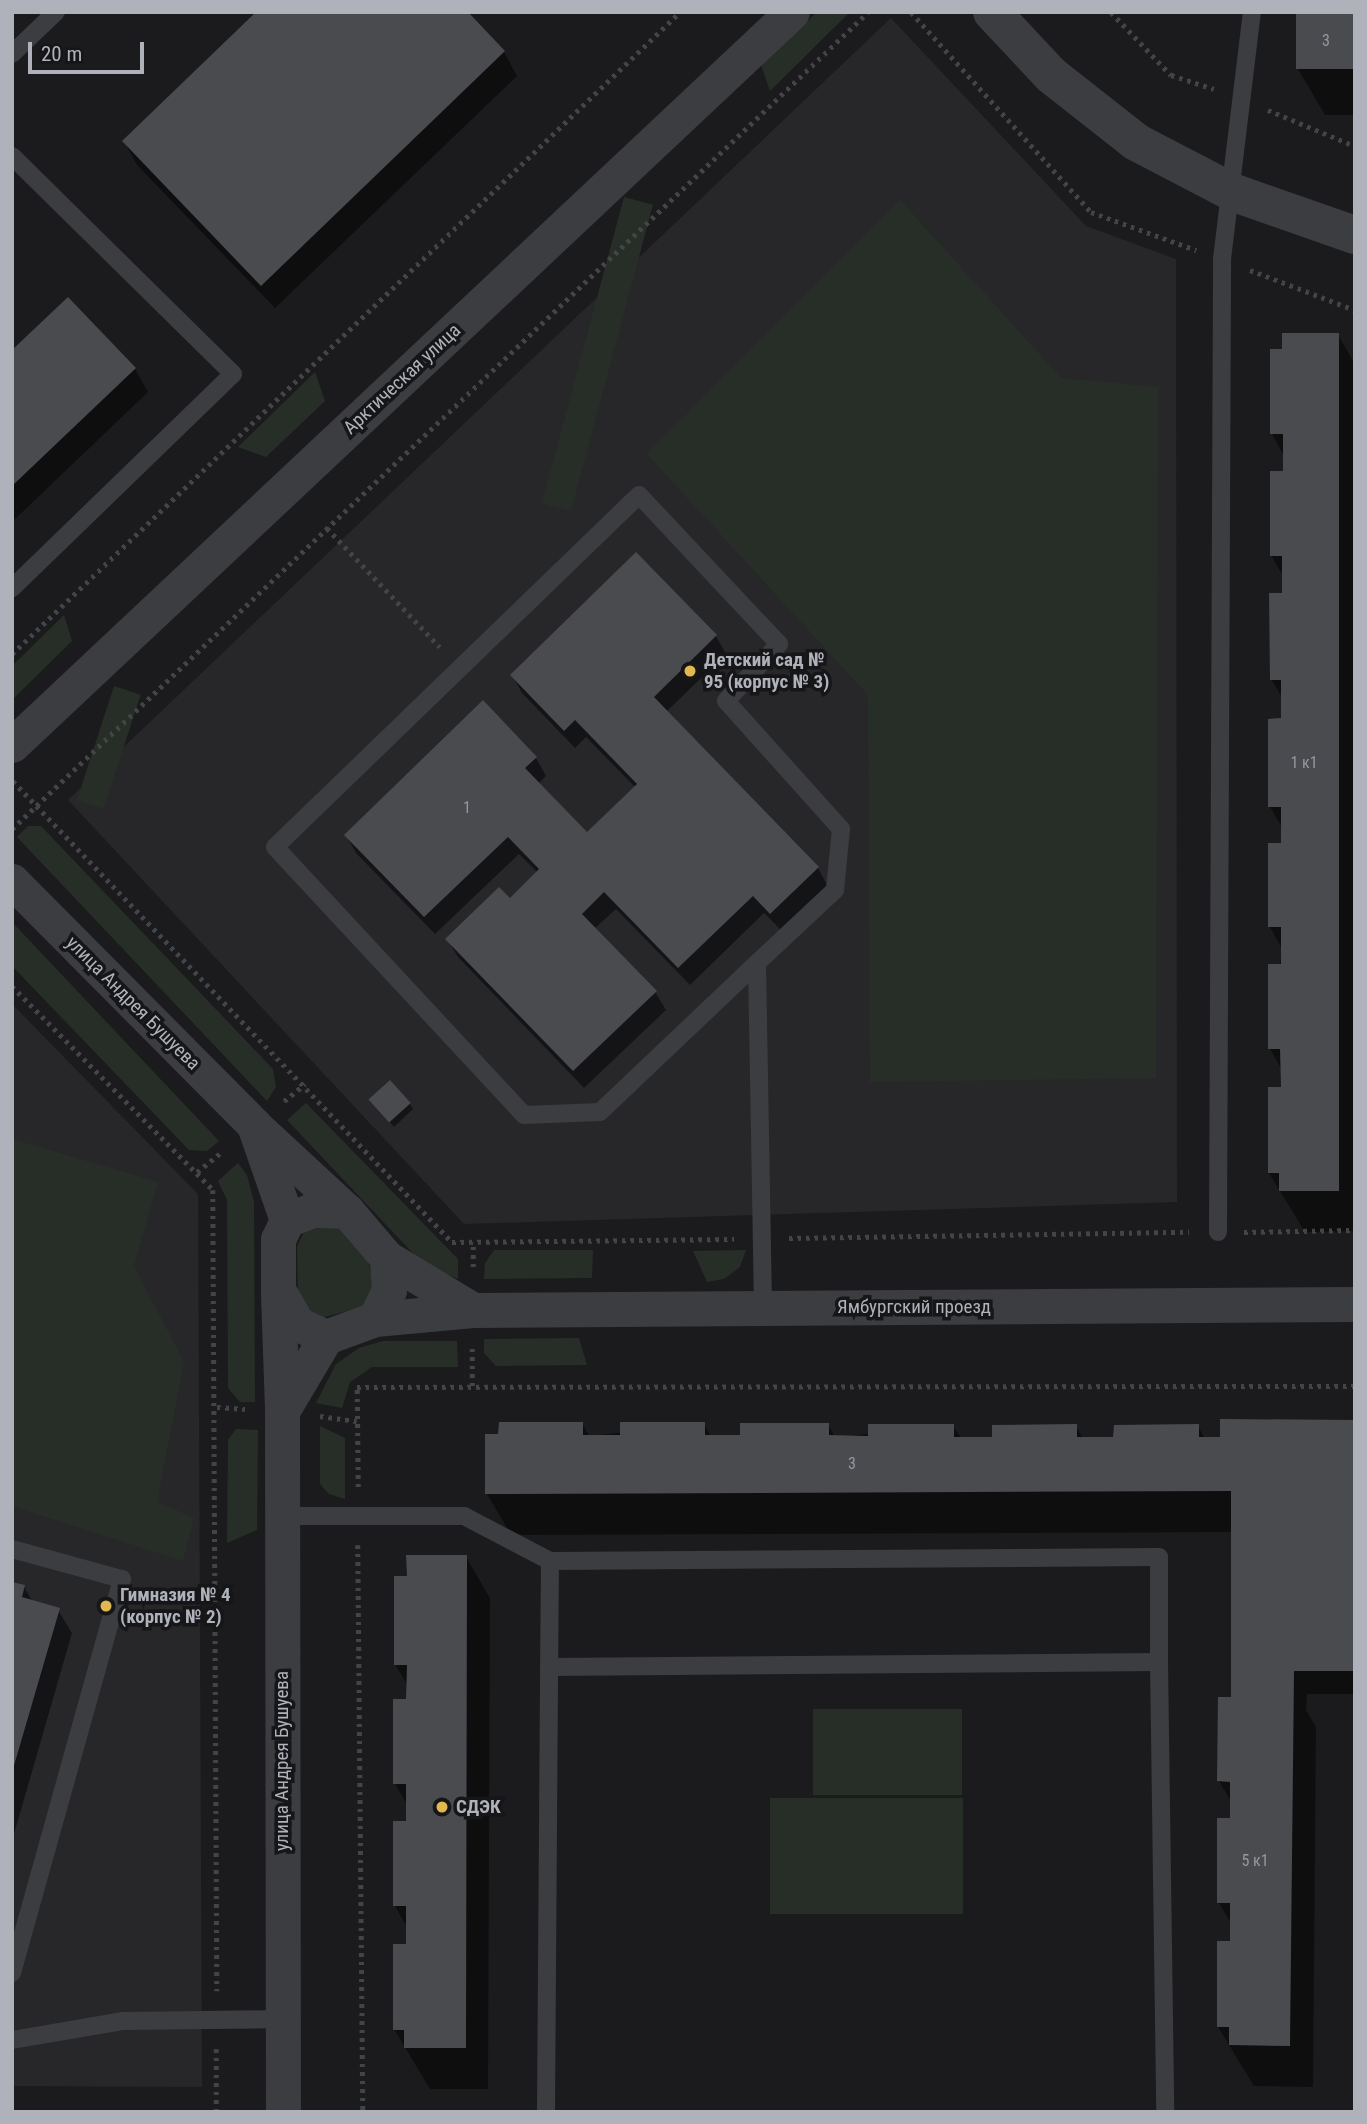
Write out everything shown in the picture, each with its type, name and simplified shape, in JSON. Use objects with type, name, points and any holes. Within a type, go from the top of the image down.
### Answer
[{"type":"street","name":"Арктическая улица","points":[[12,745],[792,12]]},
{"type":"street","points":[[992,12],[1051,75],[1136,142],[1232,192],[1355,235]]},
{"type":"street","name":"улица Андрея Бушуева","points":[[12,881],[254,1125],[346,1211]]},
{"type":"street","points":[[254,1125],[287,1220]]},
{"type":"street","points":[[326,1337],[298,1324],[278,1290],[278,1239],[287,1220],[312,1210],[346,1211],[387,1258],[472,1310]]},
{"type":"street","points":[[282,1411],[326,1337],[375,1319],[389,1290],[387,1258]]},
{"type":"street","name":"улица Андрея Бушуева","points":[[278,1290],[282,1411],[283,2112]]},
{"type":"street","name":"Ямбургский проезд","points":[[375,1319],[472,1310],[1355,1304]]},
{"type":"lane","points":[[12,54],[56,12]]},
{"type":"lane","points":[[1218,1232],[1222,259],[1252,12]]},
{"type":"lane","points":[[12,156],[233,374],[12,588]]},
{"type":"lane","points":[[639,495],[779,644],[726,702],[841,830],[835,890],[757,963],[600,1112],[524,1115],[275,846],[639,495]]},
{"type":"lane","points":[[757,963],[763,1308]]},
{"type":"lane","points":[[282,1516],[464,1516],[550,1561],[1159,1557],[1165,2112]]},
{"type":"lane","points":[[12,1549],[122,1579],[12,1973]]},
{"type":"lane","points":[[546,2112],[550,1561]]},
{"type":"lane","points":[[549,1667],[1159,1662]]},
{"type":"lane","points":[[12,2040],[123,2021],[283,2019]]},
{"type":"path","points":[[12,653],[680,12]]},
{"type":"path","points":[[12,829],[868,12]]},
{"type":"path","points":[[911,12],[1091,212],[1355,310]]},
{"type":"path","points":[[327,528],[460,668]]},
{"type":"path","points":[[12,781],[452,1242],[1355,1230]]},
{"type":"path","points":[[12,986],[213,1190],[216,2112]]},
{"type":"path","points":[[363,2112],[357,1387],[1355,1386]]},
{"type":"shaded area","points":[[817,12],[850,12],[770,91],[761,65]]},
{"type":"shaded area","name":"Детский сад № 95 (корпус № 3)","points":[[891,18],[1086,226],[1176,259],[1177,1202],[464,1224],[68,800]]},
{"type":"shaded area","points":[[624,197],[653,205],[571,511],[542,503]]},
{"type":"shaded area","points":[[900,200],[1061,378],[1158,387],[1156,1078],[870,1082],[868,695],[647,454]]},
{"type":"shaded area","points":[[315,372],[325,401],[266,457],[238,447]]},
{"type":"shaded area","points":[[64,615],[72,641],[12,700],[12,666]]},
{"type":"shaded area","points":[[114,686],[141,695],[104,809],[77,800]]},
{"type":"shaded area","points":[[28,826],[41,826],[273,1069],[276,1087],[267,1101],[17,837]]},
{"type":"shaded area","points":[[12,922],[219,1141],[207,1151],[189,1150],[12,966]]},
{"type":"shaded area","name":"Гимназия № 4 (корпус № 2)","points":[[12,1004],[198,1194],[202,2087],[12,2086]]},
{"type":"shaded area","points":[[306,1103],[458,1259],[458,1279],[424,1265],[287,1120]]},
{"type":"shaded area","points":[[12,1139],[158,1182],[134,1266],[184,1362],[157,1502],[194,1518],[183,1561],[12,1506]]},
{"type":"shaded area","points":[[238,1163],[247,1175],[254,1202],[255,1402],[240,1402],[228,1388],[227,1200],[218,1181]]},
{"type":"shaded area","points":[[322,1224],[340,1229],[368,1261],[373,1279],[372,1294],[362,1307],[321,1318],[308,1312],[298,1298],[297,1247],[304,1232]]},
{"type":"shaded area","points":[[494,1250],[593,1250],[592,1278],[484,1279],[485,1263]]},
{"type":"shaded area","points":[[746,1250],[740,1267],[724,1279],[707,1282],[693,1251]]},
{"type":"shaded area","points":[[579,1338],[587,1365],[496,1366],[484,1353],[484,1339]]},
{"type":"shaded area","points":[[383,1341],[457,1341],[458,1367],[372,1367],[350,1382],[342,1408],[316,1403],[336,1364],[359,1348]]},
{"type":"shaded area","points":[[320,1426],[345,1438],[345,1499],[329,1494],[320,1484]]},
{"type":"shaded area","points":[[236,1429],[258,1430],[257,1530],[227,1543],[228,1440]]},
{"type":"shaded area","points":[[813,1709],[962,1709],[962,1795],[813,1795]]},
{"type":"shaded area","points":[[770,1798],[963,1798],[963,1914],[770,1914]]},
{"type":"building","points":[[256,12],[468,12],[505,51],[261,286],[122,141]]},
{"type":"building","points":[[1296,12],[1355,12],[1355,69],[1296,69]]},
{"type":"building","points":[[68,297],[136,368],[12,486],[12,350]]},
{"type":"building","points":[[1282,333],[1339,333],[1339,1191],[1279,1191],[1279,1173],[1268,1173],[1268,1087],[1281,1087],[1280,1049],[1268,1049],[1268,964],[1281,964],[1281,927],[1268,927],[1268,843],[1281,843],[1281,807],[1268,807],[1268,719],[1281,718],[1281,680],[1270,680],[1269,593],[1282,593],[1282,556],[1270,556],[1270,471],[1283,471],[1283,434],[1270,434],[1270,349],[1282,349]]},
{"type":"building","name":"Детский сад № 95 (корпус № 3)","points":[[636,552],[717,635],[654,697],[819,867],[770,914],[753,896],[678,968],[604,892],[582,914],[657,991],[573,1071],[445,939],[499,887],[510,898],[539,869],[508,837],[424,917],[344,835],[483,700],[537,757],[525,768],[587,832],[637,784],[575,720],[564,731],[510,675]]},
{"type":"building","points":[[390,1080],[411,1103],[389,1122],[368,1099]]},
{"type":"building","points":[[1220,1419],[1355,1420],[1355,1671],[1294,1671],[1290,2046],[1229,2045],[1229,2027],[1217,2027],[1217,1941],[1230,1941],[1230,1903],[1217,1903],[1217,1818],[1230,1818],[1230,1782],[1217,1781],[1218,1697],[1231,1697],[1231,1491],[485,1494],[485,1434],[498,1434],[499,1422],[583,1422],[583,1435],[620,1435],[620,1422],[705,1422],[705,1435],[740,1435],[740,1423],[829,1423],[829,1435],[868,1436],[868,1424],[954,1424],[954,1437],[992,1437],[992,1425],[1077,1424],[1077,1437],[1113,1437],[1114,1425],[1199,1424],[1199,1437],[1220,1437]]},
{"type":"building","points":[[406,1555],[467,1555],[466,2048],[404,2048],[404,2030],[393,2030],[393,1944],[406,1944],[406,1906],[393,1906],[393,1821],[406,1821],[406,1784],[393,1784],[393,1699],[406,1699],[407,1665],[394,1665],[394,1576],[407,1576]]},
{"type":"building","points":[[12,1582],[25,1585],[22,1597],[60,1608],[13,1769]]},
{"type":"place","name":"Детский сад № 95 (корпус № 3)","points":[[690,671]]},
{"type":"place","name":"Гимназия № 4 (корпус № 2)","points":[[106,1606]]},
{"type":"place","name":"СДЭК","points":[[442,1807]]}]
